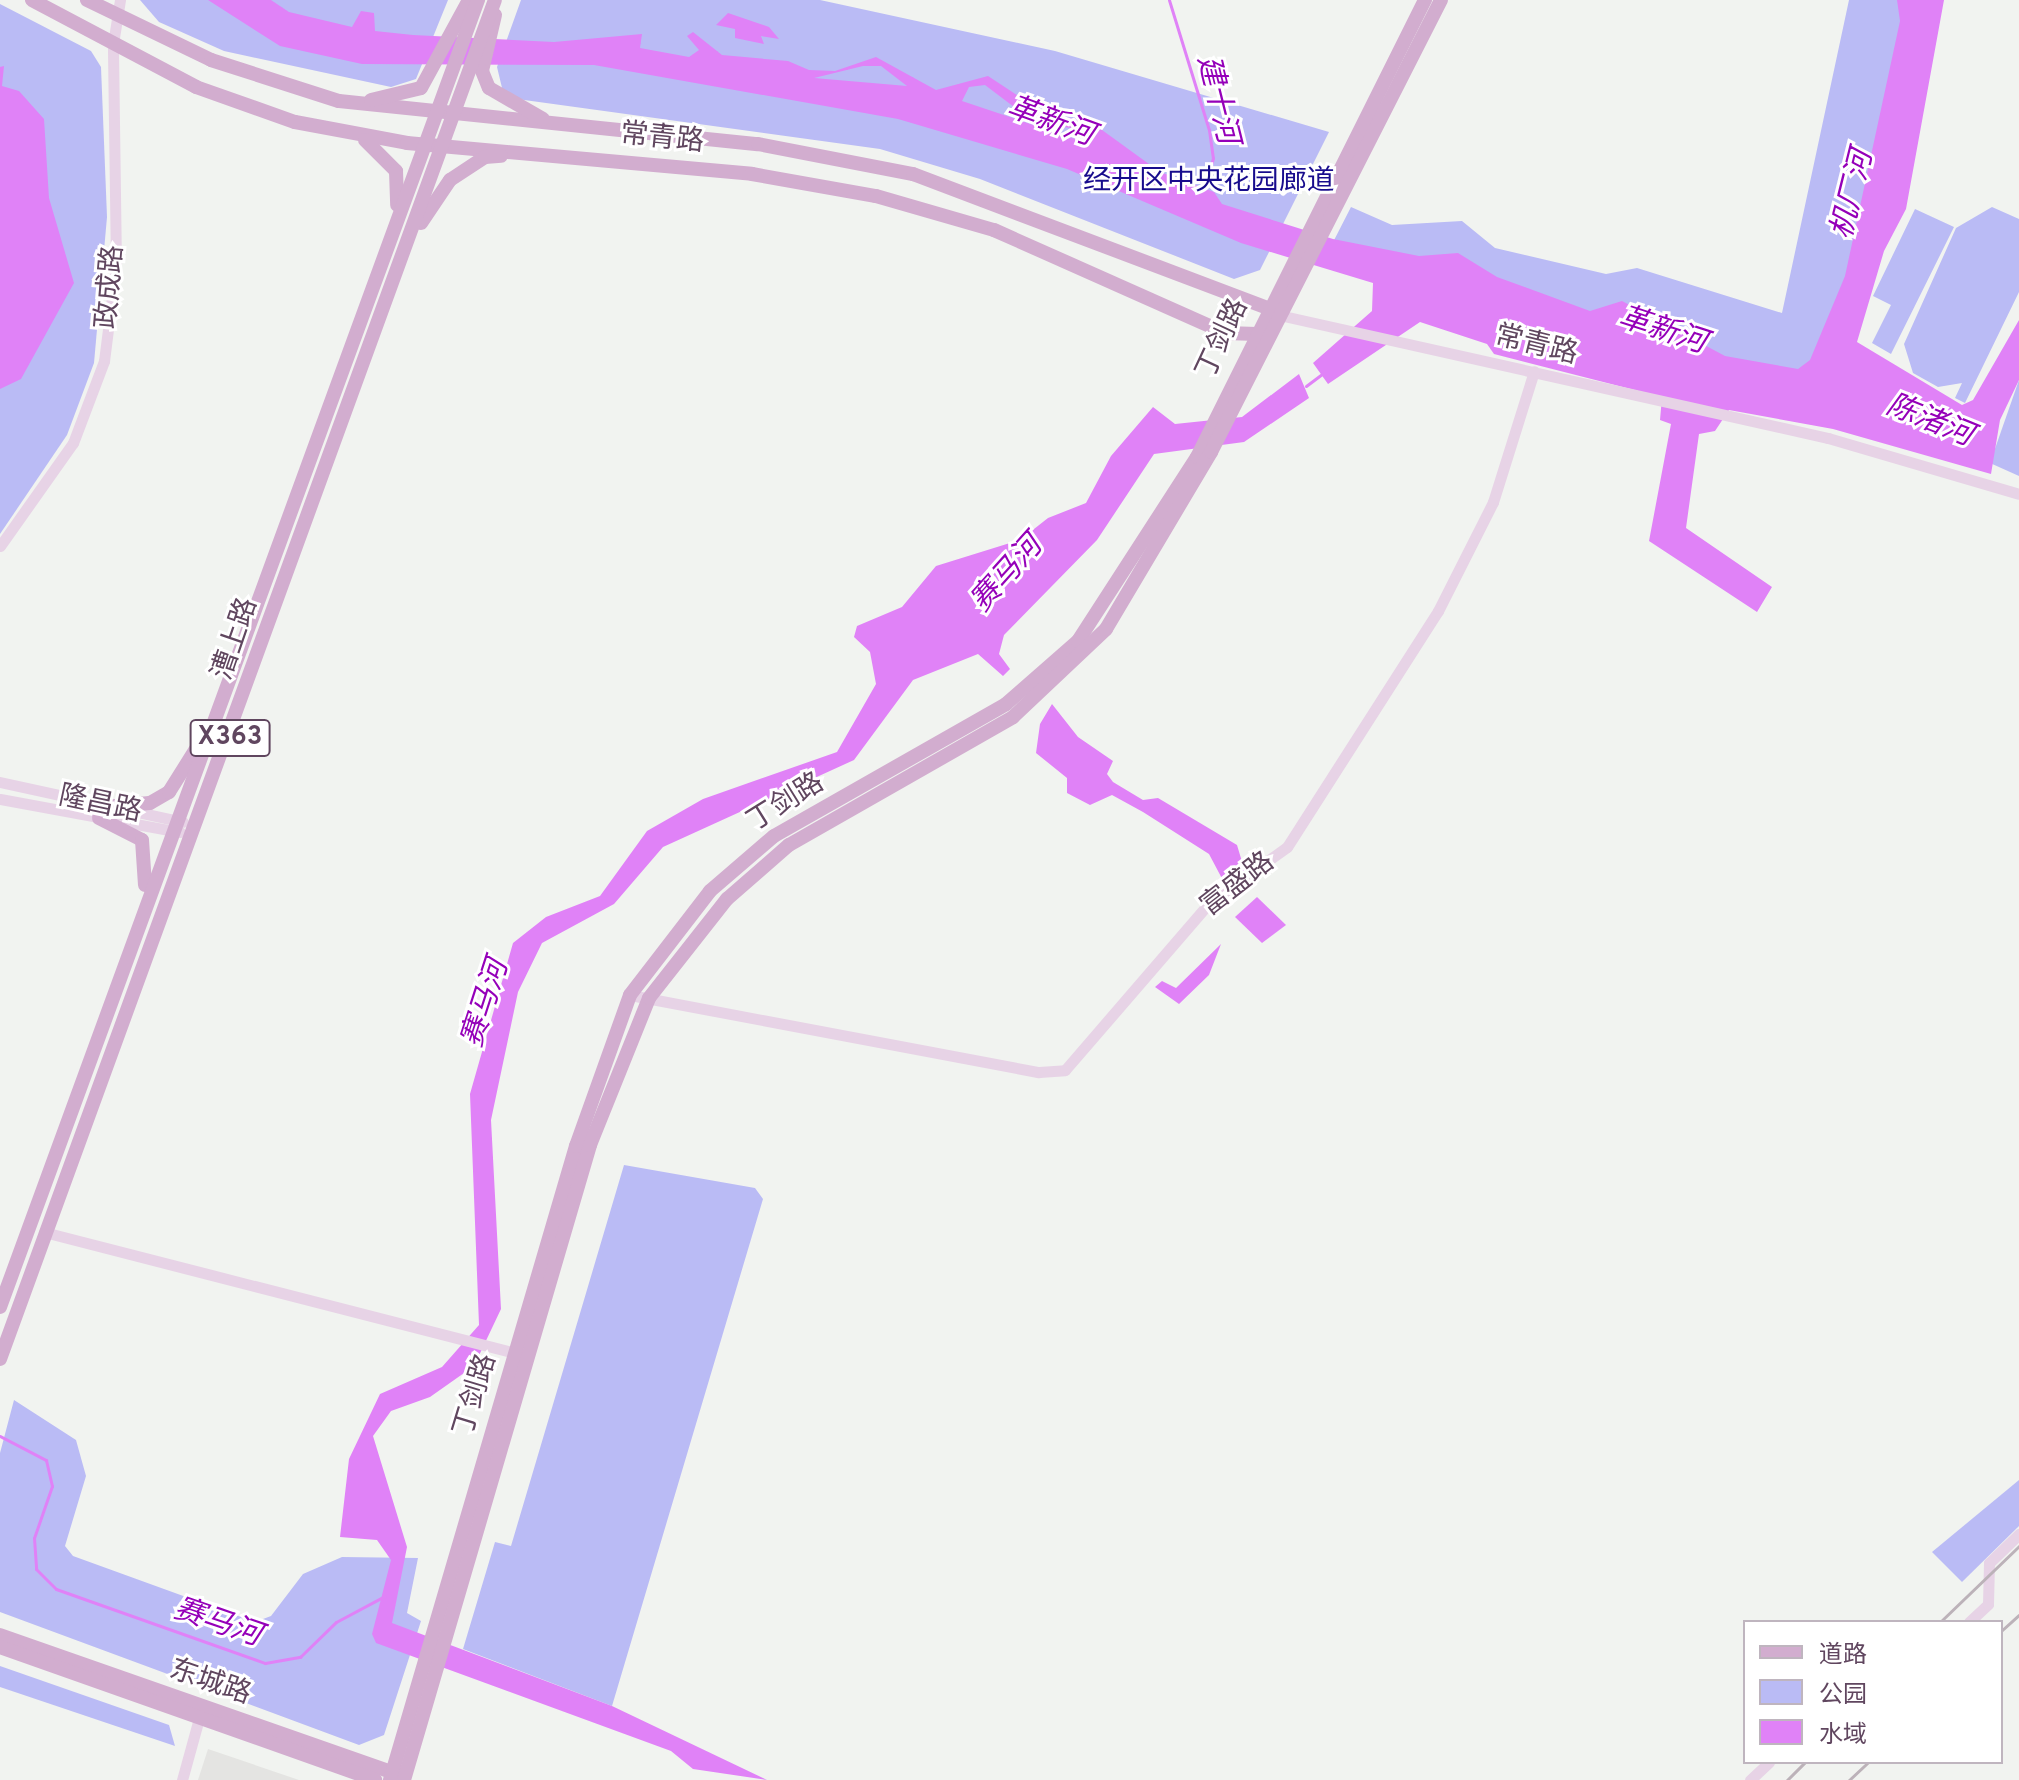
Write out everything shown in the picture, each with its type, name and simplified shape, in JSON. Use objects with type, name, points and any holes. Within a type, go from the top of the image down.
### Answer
[{"type":"main road","name":"常青路","points":[[32,0],[113,44],[250,109],[338,131],[424,144],[752,174],[876,196],[994,230],[1122,292],[1251,339]]},
{"type":"main road","name":"常青路","points":[[87,0],[211,60],[339,101],[758,144],[913,174],[1272,310]]},
{"type":"main road","points":[[339,101],[402,96],[421,88],[469,0]]},
{"type":"main road","name":"X363","points":[[478,0],[480,31]]},
{"type":"main road","name":"X363","points":[[480,31],[497,0]]},
{"type":"main road","name":"丁剑路","points":[[1316,227],[1425,0]]},
{"type":"main road","name":"丁剑路","points":[[397,1777],[433,1640],[522,1355],[590,1145],[649,998],[727,899],[789,845],[1043,695],[1106,629],[1204,455],[1294,267],[1441,0]]},
{"type":"main road","points":[[480,31],[476,70],[506,103],[555,124]]},
{"type":"main road","name":"漕上路","points":[[0,1307],[435,112],[451,72],[480,31]]},
{"type":"main road","name":"X363","points":[[452,115],[476,70]]},
{"type":"main road","name":"漕上路","points":[[0,1359],[44,1232],[198,830],[444,145],[452,115]]},
{"type":"main road","points":[[338,131],[370,141],[396,171],[393,228]]},
{"type":"main road","points":[[407,244],[467,166],[485,157],[548,154]]},
{"type":"main road","points":[[1251,339],[1272,310]]},
{"type":"main road","name":"丁剑路","points":[[1223,412],[1251,339]]},
{"type":"main road","name":"丁剑路","points":[[522,1355],[581,1131],[630,995],[710,891],[774,836],[1006,704],[1067,651],[1119,588],[1204,455]]},
{"type":"main road","points":[[101,812],[150,803],[169,792],[227,688]]},
{"type":"main road","points":[[101,812],[126,827],[146,851],[134,938]]},
{"type":"main road","name":"东城路","points":[[0,1635],[200,1715],[375,1780]]},
{"type":"main road","name":"东城路","points":[[0,1647],[397,1777]]},
{"type":"street","name":"政成路","points":[[0,546],[73,443],[104,361],[116,266],[113,44],[120,0]]},
{"type":"street","name":"常青路","points":[[1272,310],[1341,331],[1534,371],[1730,419],[1828,438],[2019,494]]},
{"type":"street","name":"富盛路","points":[[630,995],[1039,1072],[1065,1070],[1209,903],[1287,847],[1438,611],[1493,502],[1534,371]]},
{"type":"street","name":"隆昌路","points":[[0,782],[101,812]]},
{"type":"street","name":"隆昌路","points":[[0,799],[101,812],[198,830]]},
{"type":"street","points":[[44,1232],[522,1355]]},
{"type":"street","points":[[1971,1620],[1988,1604],[1989,1563],[2019,1534]]},
{"type":"street","points":[[182,1780],[200,1715]]},
{"type":"street","points":[[1750,1780],[1767,1764]]},
{"type":"shaded area","points":[[208,1749],[299,1780],[198,1780]]},
{"type":"green space","points":[[140,0],[448,0],[416,79],[391,87],[224,51],[159,22]]},
{"type":"green space","name":"经开区中央花园廊道","points":[[521,0],[820,0],[1055,51],[1329,132],[1260,270],[1234,279],[980,179],[880,149],[517,99],[503,92],[497,67]]},
{"type":"green space","name":"经开区中央花园廊道","points":[[1849,0],[1915,0],[1871,202],[1817,382],[1328,252],[1351,207],[1392,225],[1462,221],[1495,248],[1606,274],[1637,268],[1782,313]]},
{"type":"green space","points":[[0,4],[91,51],[101,67],[107,217],[94,363],[67,435],[0,534]]},
{"type":"green space","points":[[1992,207],[2019,219],[2019,292],[1965,403],[1955,398],[1962,383],[1938,387],[1913,373],[1904,344],[1956,228]]},
{"type":"green space","points":[[1915,209],[1954,227],[1891,354],[1872,343],[1891,305],[1873,296]]},
{"type":"green space","points":[[2019,380],[2019,476],[1990,463]]},
{"type":"green space","points":[[624,1165],[755,1188],[763,1199],[612,1706],[463,1649],[495,1542],[511,1546]]},
{"type":"green space","points":[[14,1400],[76,1440],[86,1476],[65,1546],[73,1556],[255,1622],[271,1616],[303,1574],[342,1557],[418,1558],[407,1613],[421,1621],[384,1735],[359,1745],[0,1612],[0,1453]]},
{"type":"green space","points":[[2019,1480],[2019,1526],[1962,1582],[1932,1552]]},
{"type":"green space","points":[[0,1666],[169,1725],[175,1746],[0,1687]]},
{"type":"water","points":[[208,0],[271,0],[289,12],[352,27],[361,11],[374,13],[375,31],[413,35],[554,42],[642,34],[640,48],[689,57],[699,50],[687,36],[693,32],[722,55],[788,61],[809,70],[835,71],[876,57],[936,90],[988,76],[1044,113],[1091,122],[1160,172],[1214,192],[1222,204],[1333,239],[1419,256],[1458,253],[1497,277],[1590,311],[1622,301],[1725,356],[1798,369],[1810,360],[1845,276],[1900,21],[1897,0],[1944,0],[1906,209],[1884,251],[1857,342],[1962,405],[1973,400],[2019,320],[2019,380],[2000,420],[1991,474],[1833,429],[1729,410],[1715,431],[1699,434],[1686,528],[1772,587],[1757,612],[1649,541],[1671,424],[1660,420],[1662,397],[1494,354],[1487,344],[1420,322],[1328,384],[1313,363],[1372,311],[1373,283],[1241,243],[1067,169],[898,119],[594,65],[362,64],[280,46]],"holes":[[[863,66],[881,66],[907,86],[814,78]],[[985,85],[1035,123],[1078,129],[1087,143],[962,101],[969,87]]]},
{"type":"water","points":[[728,13],[769,27],[779,39],[761,36],[764,44],[735,38],[735,29],[716,25]]},
{"type":"water","points":[[4,66],[2,86],[19,91],[44,119],[49,198],[74,283],[21,379],[0,389],[0,67]]},
{"type":"water","points":[[1299,374],[1309,398],[1244,442],[1154,454],[1097,540],[1004,635],[999,654],[1010,669],[1003,676],[978,654],[913,680],[854,760],[663,847],[614,904],[542,943],[518,992],[491,1120],[501,1309],[474,1366],[430,1397],[391,1411],[373,1436],[407,1547],[392,1623],[612,1706],[767,1780],[693,1769],[671,1751],[376,1643],[372,1634],[391,1560],[377,1540],[340,1537],[349,1459],[380,1394],[442,1367],[479,1325],[470,1094],[513,943],[546,917],[600,896],[647,831],[703,799],[837,752],[876,684],[870,652],[854,637],[857,626],[902,607],[936,566],[1020,540],[1048,518],[1086,503],[1111,456],[1153,407],[1175,424],[1242,417]]},
{"type":"water","points":[[1052,704],[1078,737],[1113,761],[1107,774],[1113,782],[1143,800],[1158,798],[1237,845],[1246,875],[1227,888],[1209,854],[1143,812],[1112,795],[1090,805],[1067,793],[1067,778],[1036,753],[1040,724]]},
{"type":"water","points":[[1257,897],[1286,925],[1262,943],[1235,917]]},
{"type":"water","points":[[1221,944],[1209,975],[1179,1004],[1155,987],[1162,981],[1176,988]]},
{"type":"waterway","name":"建十河","points":[[1169,0],[1209,130],[1213,158],[1204,190]]},
{"type":"waterway","name":"赛马河","points":[[1306,386],[1322,374]]},
{"type":"waterway","name":"赛马河","points":[[0,1436],[46,1460],[52,1486],[34,1538],[36,1569],[56,1589],[265,1663],[300,1657],[336,1622],[385,1596]]},
{"type":"railway","points":[[1942,1620],[2019,1546]]},
{"type":"railway","points":[[2003,1629],[2019,1615]]},
{"type":"railway","points":[[1787,1780],[1803,1764]]},
{"type":"railway","points":[[1849,1780],[1866,1764]]},
{"type":"water label","name":"革新河","points":[[1050,123]]},
{"type":"water label","name":"机厂河","points":[[1854,195]]},
{"type":"water label","name":"革新河","points":[[1662,332]]},
{"type":"water label","name":"陈渚河","points":[[1929,422]]}]
